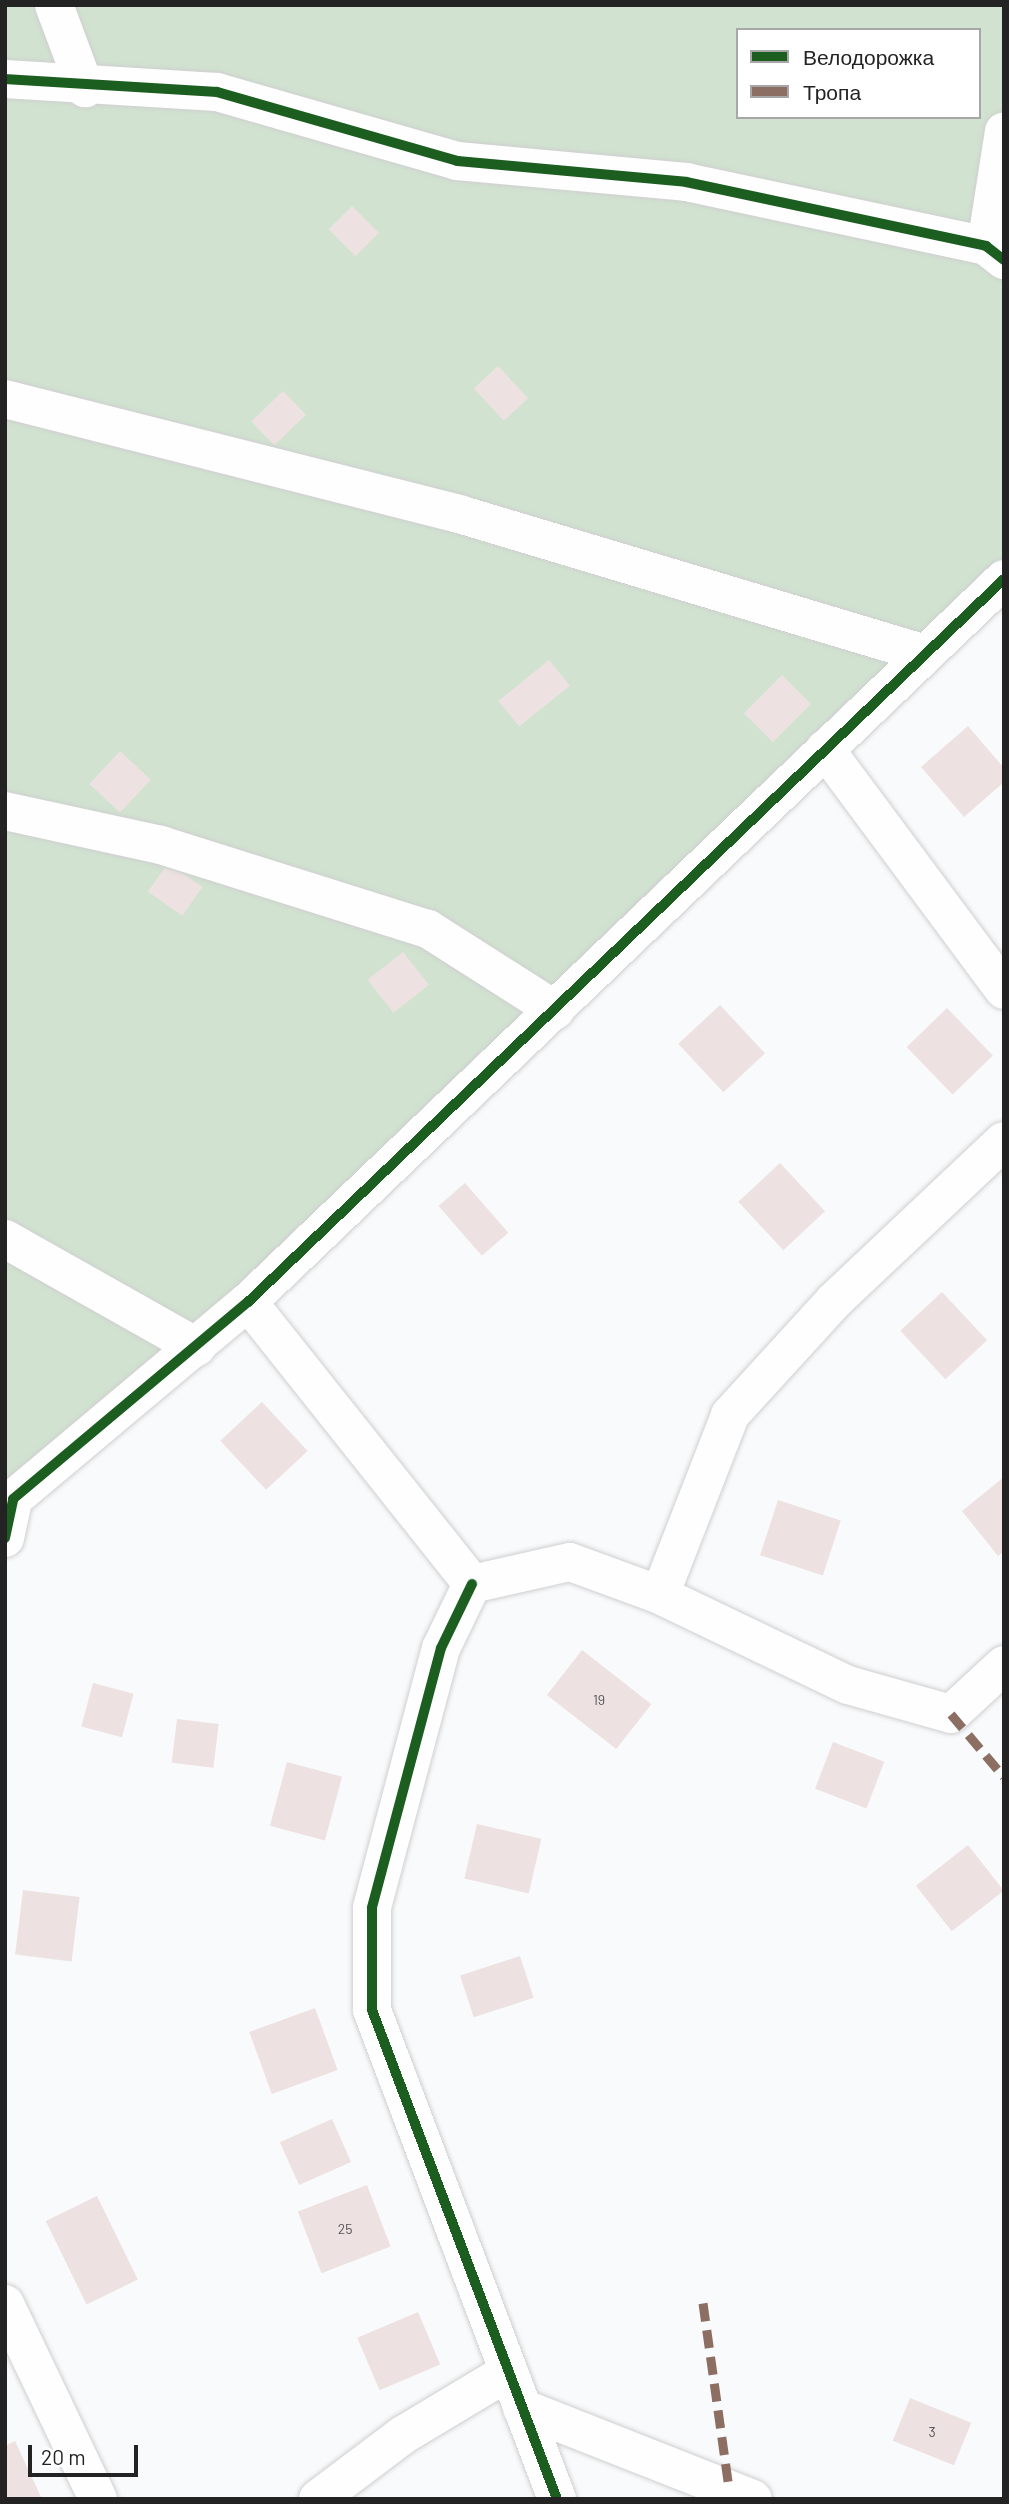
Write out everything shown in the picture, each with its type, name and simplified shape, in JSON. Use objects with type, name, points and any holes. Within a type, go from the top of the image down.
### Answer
[{"type":"street","points":[[54,5],[85,88]]},
{"type":"street","points":[[5,79],[85,88],[217,92],[457,161],[686,182],[995,253],[1004,131]]},
{"type":"street","points":[[5,399],[459,514],[922,653]]},
{"type":"street","points":[[5,1538],[13,1500],[248,1302],[555,1010],[922,653],[1004,579]]},
{"type":"street","points":[[825,749],[1004,990]]},
{"type":"street","points":[[5,811],[160,845],[428,929],[555,1010]]},
{"type":"street","points":[[660,1595],[730,1415],[834,1301],[1004,1141]]},
{"type":"street","points":[[5,1238],[197,1347]]},
{"type":"street","points":[[248,1302],[472,1584]]},
{"type":"street","points":[[472,1584],[570,1562],[660,1595],[848,1685],[951,1714],[1004,1665]]},
{"type":"street","points":[[472,1584],[441,1648],[372,1908],[372,2010],[557,2499]]},
{"type":"street","points":[[5,2304],[98,2499]]},
{"type":"street","points":[[318,2499],[403,2435],[508,2372]]},
{"type":"street","points":[[522,2408],[753,2499]]},
{"type":"green space","points":[[5,5],[1004,5],[1004,579],[13,1499],[5,1538]]},
{"type":"building","points":[[352,206],[379,233],[356,256],[329,229]]},
{"type":"building","points":[[498,366],[528,398],[504,421],[474,389]]},
{"type":"building","points":[[283,391],[306,415],[274,445],[251,422]]},
{"type":"building","points":[[549,660],[570,686],[519,727],[498,701]]},
{"type":"building","points":[[782,675],[811,704],[773,742],[744,713]]},
{"type":"building","points":[[968,726],[1004,768],[1004,782],[964,817],[921,767]]},
{"type":"building","points":[[120,751],[151,780],[120,813],[89,784]]},
{"type":"building","points":[[168,863],[202,887],[182,916],[148,892]]},
{"type":"building","points":[[403,952],[429,985],[393,1013],[368,980]]},
{"type":"building","points":[[720,1005],[765,1053],[723,1092],[678,1044]]},
{"type":"building","points":[[947,1008],[993,1055],[953,1094],[907,1047]]},
{"type":"building","points":[[780,1163],[825,1211],[783,1250],[738,1202]]},
{"type":"building","points":[[465,1183],[508,1233],[482,1256],[439,1206]]},
{"type":"building","points":[[942,1292],[987,1340],[945,1379],[900,1331]]},
{"type":"building","points":[[262,1402],[308,1451],[266,1490],[220,1441]]},
{"type":"building","points":[[1004,1477],[1004,1551],[998,1556],[962,1511]]},
{"type":"building","points":[[778,1500],[841,1520],[823,1576],[760,1555]]},
{"type":"building","points":[[582,1650],[651,1704],[616,1749],[547,1695]]},
{"type":"building","points":[[93,1683],[134,1694],[122,1737],[81,1726]]},
{"type":"building","points":[[177,1719],[219,1724],[213,1768],[172,1763]]},
{"type":"building","points":[[833,1742],[884,1762],[866,1808],[815,1789]]},
{"type":"building","points":[[287,1762],[342,1777],[325,1841],[270,1826]]},
{"type":"building","points":[[477,1824],[541,1839],[529,1893],[464,1879]]},
{"type":"building","points":[[968,1845],[1004,1891],[952,1931],[916,1886]]},
{"type":"building","points":[[23,1890],[80,1897],[72,1961],[15,1955]]},
{"type":"building","points":[[520,1956],[534,1998],[474,2017],[460,1975]]},
{"type":"building","points":[[315,2008],[338,2070],[272,2094],[249,2032]]},
{"type":"building","points":[[332,2119],[351,2162],[299,2185],[280,2142]]},
{"type":"building","points":[[367,2185],[391,2247],[322,2273],[298,2212]]},
{"type":"building","points":[[97,2196],[138,2280],[87,2305],[46,2221]]},
{"type":"building","points":[[418,2312],[440,2364],[380,2390],[357,2338]]},
{"type":"building","points":[[910,2398],[971,2423],[954,2465],[893,2441]]},
{"type":"building","points":[[15,2441],[42,2499],[5,2499],[5,2446]]},
{"type":"marked path","points":[[951,1714],[1004,1777]]},
{"type":"marked path","points":[[703,2303],[729,2489]]},
{"type":"cycle path","points":[[5,79],[217,92],[457,161],[686,182],[986,246],[1004,260]]},
{"type":"cycle path","points":[[5,1538],[13,1499],[248,1302],[1004,579]]},
{"type":"cycle path","points":[[472,1584],[441,1648],[372,1908],[372,2010],[557,2499]]}]
